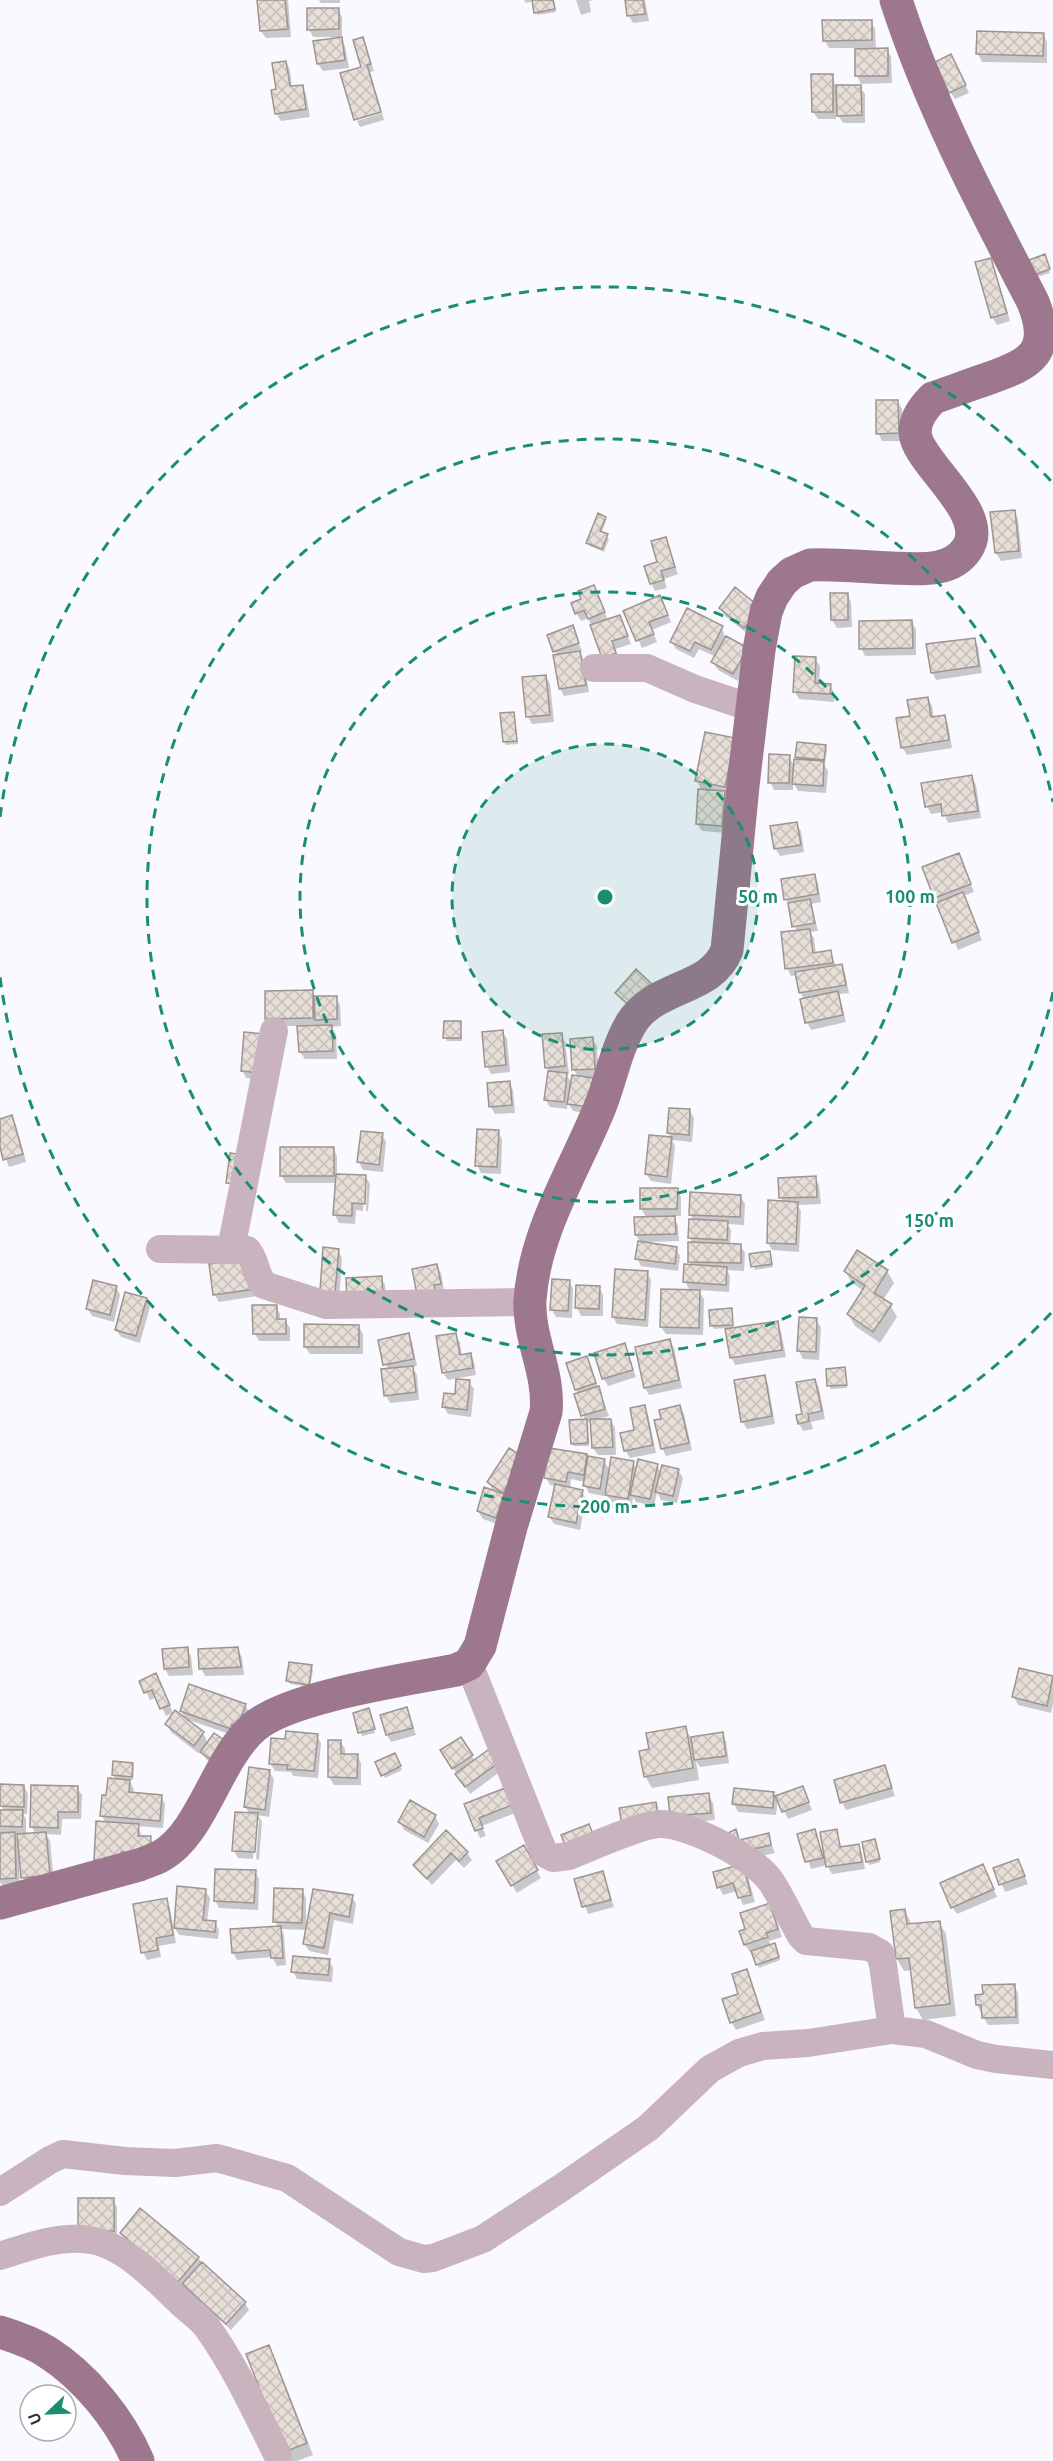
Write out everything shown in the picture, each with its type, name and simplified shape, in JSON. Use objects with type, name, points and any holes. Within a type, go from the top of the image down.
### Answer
[{"type":"main road","points":[[0,1904],[139,1865],[161,1856],[183,1835],[243,1737],[272,1714],[330,1696],[456,1670],[469,1664],[480,1646],[511,1527],[546,1412],[546,1385],[532,1322],[530,1302],[535,1262],[553,1211],[598,1111],[628,1029],[645,1005],[711,973],[719,966],[728,951],[759,650],[766,612],[772,597],[782,582],[792,573],[810,565],[928,568],[952,564],[961,558],[970,544],[969,519],[917,441],[916,424],[924,406],[933,398],[1015,369],[1029,361],[1038,347],[1040,320],[1033,302],[948,132],[913,50],[896,0]]},
{"type":"main road","points":[[0,2332],[46,2351],[83,2382],[111,2417],[138,2461]]},
{"type":"street","points":[[594,668],[647,668],[696,689],[752,708]]},
{"type":"street","points":[[231,1249],[274,1031]]},
{"type":"street","points":[[160,1249],[231,1249],[249,1252],[259,1279],[267,1288],[326,1305],[530,1302]]},
{"type":"street","points":[[469,1664],[544,1853],[553,1858],[569,1856],[659,1824],[677,1826],[715,1839],[771,1881],[806,1941],[869,1947],[879,1951],[892,2030]]},
{"type":"street","points":[[0,2192],[41,2164],[63,2154],[125,2161],[175,2163],[217,2158],[287,2178],[399,2252],[424,2259],[433,2258],[483,2239],[561,2188],[648,2128],[710,2069],[739,2053],[764,2046],[808,2043],[892,2030],[926,2034],[977,2055],[1053,2065]]},
{"type":"street","points":[[0,2256],[28,2247],[63,2240],[91,2240],[115,2250],[143,2268],[206,2325],[251,2402],[278,2456]]},
{"type":"building","points":[[257,0],[285,0],[288,29],[260,31]]},
{"type":"building","points":[[532,0],[553,0],[555,9],[534,13]]},
{"type":"building","points":[[625,0],[643,0],[645,14],[627,16]]},
{"type":"building","points":[[307,8],[339,8],[339,29],[307,30]]},
{"type":"building","points":[[822,20],[872,20],[872,40],[823,41]]},
{"type":"building","points":[[977,31],[1044,33],[1043,56],[976,54]]},
{"type":"building","points":[[342,37],[345,60],[317,64],[313,41]]},
{"type":"building","points":[[363,37],[371,64],[367,65],[381,112],[354,120],[340,73],[361,67],[353,40]]},
{"type":"building","points":[[888,48],[888,76],[855,76],[855,49]]},
{"type":"building","points":[[951,54],[966,85],[949,93],[935,62]]},
{"type":"building","points":[[286,61],[290,86],[303,85],[306,109],[275,114],[271,90],[276,89],[272,63]]},
{"type":"building","points":[[811,74],[833,74],[833,112],[812,112]]},
{"type":"building","points":[[836,85],[861,85],[862,115],[837,116]]},
{"type":"building","points":[[1045,254],[1050,269],[1034,275],[1029,260]]},
{"type":"building","points":[[991,258],[1007,313],[991,318],[975,262]]},
{"type":"building","points":[[876,400],[898,400],[899,433],[876,434]]},
{"type":"building","points":[[1015,510],[1019,551],[995,553],[990,512]]},
{"type":"building","points":[[598,513],[606,517],[600,531],[608,534],[602,549],[586,543]]},
{"type":"building","points":[[666,537],[675,567],[661,571],[664,580],[650,584],[644,566],[657,562],[651,541]]},
{"type":"building","points":[[594,585],[605,612],[588,619],[584,610],[575,614],[571,603],[581,599],[578,591]]},
{"type":"building","points":[[735,587],[761,608],[744,628],[719,608]]},
{"type":"building","points":[[830,593],[848,593],[848,620],[831,620]]},
{"type":"building","points":[[660,595],[668,615],[649,622],[654,634],[636,641],[623,611]]},
{"type":"building","points":[[687,608],[723,626],[711,650],[695,642],[690,651],[670,642]]},
{"type":"building","points":[[620,615],[628,636],[612,641],[616,653],[602,658],[590,625]]},
{"type":"building","points":[[912,620],[913,648],[859,649],[859,621]]},
{"type":"building","points":[[573,625],[579,643],[553,652],[547,635]]},
{"type":"building","points":[[726,636],[748,648],[733,674],[711,662]]},
{"type":"building","points":[[975,638],[979,666],[931,673],[926,644]]},
{"type":"building","points":[[580,651],[586,685],[559,689],[553,655]]},
{"type":"building","points":[[795,656],[816,657],[815,683],[831,684],[830,694],[793,692]]},
{"type":"building","points":[[546,675],[550,715],[526,717],[522,677]]},
{"type":"building","points":[[928,697],[931,717],[945,715],[949,740],[901,748],[896,718],[910,716],[907,700]]},
{"type":"building","points":[[514,712],[517,741],[503,742],[500,713]]},
{"type":"building","points":[[705,732],[735,738],[725,787],[695,781]]},
{"type":"building","points":[[797,742],[826,745],[824,760],[795,757]]},
{"type":"building","points":[[769,754],[790,755],[789,783],[768,783]]},
{"type":"building","points":[[794,759],[824,761],[823,786],[792,784]]},
{"type":"building","points":[[972,775],[978,811],[942,816],[941,804],[925,807],[921,783]]},
{"type":"building","points":[[698,789],[725,791],[722,826],[696,824]]},
{"type":"building","points":[[797,822],[801,845],[774,849],[770,826]]},
{"type":"building","points":[[959,853],[971,884],[934,898],[922,867]]},
{"type":"building","points":[[815,874],[818,894],[784,900],[781,879]]},
{"type":"building","points":[[963,892],[979,932],[952,943],[936,903]]},
{"type":"building","points":[[810,899],[815,923],[792,927],[788,903]]},
{"type":"building","points":[[810,929],[813,953],[831,950],[833,963],[785,969],[781,932]]},
{"type":"building","points":[[842,964],[846,985],[799,993],[795,972]]},
{"type":"building","points":[[636,969],[653,985],[632,1008],[615,993]]},
{"type":"building","points":[[313,990],[313,1018],[265,1019],[265,991]]},
{"type":"building","points":[[838,991],[843,1015],[805,1023],[800,999]]},
{"type":"building","points":[[314,996],[337,996],[337,1019],[315,1020]]},
{"type":"building","points":[[444,1021],[461,1021],[461,1038],[443,1038]]},
{"type":"building","points":[[332,1025],[333,1051],[299,1052],[297,1026]]},
{"type":"building","points":[[503,1030],[506,1065],[485,1067],[482,1032]]},
{"type":"building","points":[[244,1032],[265,1034],[262,1073],[241,1071]]},
{"type":"building","points":[[562,1033],[565,1066],[545,1068],[542,1034]]},
{"type":"building","points":[[593,1037],[595,1069],[572,1070],[570,1039]]},
{"type":"building","points":[[548,1071],[567,1073],[564,1102],[544,1100]]},
{"type":"building","points":[[572,1075],[594,1078],[589,1107],[567,1104]]},
{"type":"building","points":[[510,1081],[512,1105],[489,1107],[487,1083]]},
{"type":"building","points":[[669,1108],[690,1109],[689,1135],[667,1133]]},
{"type":"building","points":[[12,1115],[23,1154],[3,1160],[0,1147],[0,1119]]},
{"type":"building","points":[[477,1129],[499,1130],[497,1167],[475,1166]]},
{"type":"building","points":[[361,1131],[383,1133],[379,1165],[357,1162]]},
{"type":"building","points":[[649,1135],[672,1137],[667,1177],[645,1174]]},
{"type":"building","points":[[280,1147],[334,1147],[334,1176],[280,1176]]},
{"type":"building","points":[[230,1153],[243,1155],[239,1184],[226,1183]]},
{"type":"building","points":[[336,1174],[366,1175],[365,1204],[352,1203],[352,1216],[333,1215]]},
{"type":"building","points":[[816,1176],[817,1197],[779,1198],[778,1178]]},
{"type":"building","points":[[640,1188],[678,1188],[677,1209],[640,1209]]},
{"type":"building","points":[[690,1192],[741,1195],[740,1217],[689,1215]]},
{"type":"building","points":[[768,1200],[798,1202],[796,1244],[767,1243]]},
{"type":"building","points":[[675,1216],[676,1234],[635,1235],[634,1217]]},
{"type":"building","points":[[689,1219],[728,1221],[727,1240],[688,1238]]},
{"type":"building","points":[[638,1241],[677,1247],[675,1264],[635,1259]]},
{"type":"building","points":[[688,1242],[741,1244],[741,1263],[688,1262]]},
{"type":"building","points":[[323,1247],[339,1249],[335,1292],[320,1291]]},
{"type":"building","points":[[857,1250],[888,1270],[874,1293],[892,1304],[873,1332],[847,1314],[865,1286],[844,1271]]},
{"type":"building","points":[[770,1251],[772,1264],[751,1267],[749,1254]]},
{"type":"building","points":[[250,1258],[255,1289],[213,1295],[209,1264]]},
{"type":"building","points":[[437,1264],[441,1284],[434,1285],[436,1297],[418,1300],[412,1269]]},
{"type":"building","points":[[684,1264],[727,1267],[726,1285],[683,1282]]},
{"type":"building","points":[[615,1269],[648,1271],[645,1320],[612,1317]]},
{"type":"building","points":[[382,1276],[383,1299],[347,1302],[346,1278]]},
{"type":"building","points":[[552,1279],[570,1280],[568,1311],[550,1310]]},
{"type":"building","points":[[93,1280],[117,1286],[110,1315],[86,1309]]},
{"type":"building","points":[[576,1285],[600,1286],[599,1309],[575,1308]]},
{"type":"building","points":[[661,1289],[700,1290],[699,1328],[660,1327]]},
{"type":"building","points":[[125,1292],[147,1298],[136,1336],[115,1330]]},
{"type":"building","points":[[252,1305],[277,1305],[277,1319],[286,1319],[286,1334],[253,1334]]},
{"type":"building","points":[[732,1308],[733,1325],[710,1326],[709,1310]]},
{"type":"building","points":[[799,1317],[817,1318],[816,1352],[797,1351]]},
{"type":"building","points":[[778,1321],[782,1350],[730,1358],[725,1329]]},
{"type":"building","points":[[304,1324],[359,1325],[359,1347],[304,1347]]},
{"type":"building","points":[[409,1333],[414,1359],[383,1365],[378,1340]]},
{"type":"building","points":[[456,1333],[460,1355],[471,1353],[473,1368],[442,1373],[436,1336]]},
{"type":"building","points":[[670,1339],[679,1380],[644,1388],[635,1347]]},
{"type":"building","points":[[625,1343],[633,1370],[602,1379],[594,1353]]},
{"type":"building","points":[[587,1356],[596,1383],[575,1390],[566,1363]]},
{"type":"building","points":[[413,1366],[416,1392],[384,1396],[381,1369]]},
{"type":"building","points":[[845,1367],[847,1385],[827,1386],[826,1369]]},
{"type":"building","points":[[765,1375],[772,1416],[741,1422],[734,1380]]},
{"type":"building","points":[[456,1379],[470,1380],[467,1410],[442,1407],[444,1393],[455,1394]]},
{"type":"building","points":[[815,1379],[822,1411],[808,1414],[809,1421],[798,1424],[796,1415],[802,1414],[796,1382]]},
{"type":"building","points":[[599,1386],[605,1409],[581,1416],[574,1394]]},
{"type":"building","points":[[645,1405],[653,1445],[624,1451],[620,1433],[634,1430],[630,1408]]},
{"type":"building","points":[[680,1405],[689,1443],[661,1449],[654,1420],[661,1419],[659,1410]]},
{"type":"building","points":[[587,1419],[588,1443],[571,1444],[569,1420]]},
{"type":"building","points":[[590,1419],[611,1419],[613,1447],[592,1448]]},
{"type":"building","points":[[509,1448],[525,1458],[503,1493],[487,1482]]},
{"type":"building","points":[[549,1448],[587,1454],[584,1475],[568,1472],[566,1482],[544,1478]]},
{"type":"building","points":[[588,1456],[605,1459],[600,1489],[583,1486]]},
{"type":"building","points":[[611,1457],[634,1461],[628,1499],[605,1495]]},
{"type":"building","points":[[638,1459],[658,1464],[650,1499],[630,1495]]},
{"type":"building","points":[[662,1465],[679,1469],[673,1496],[655,1492]]},
{"type":"building","points":[[555,1484],[583,1490],[576,1523],[548,1517]]},
{"type":"building","points":[[484,1487],[504,1494],[496,1518],[477,1511]]},
{"type":"building","points":[[188,1647],[189,1667],[164,1669],[162,1649]]},
{"type":"building","points":[[238,1647],[241,1667],[199,1669],[198,1649]]},
{"type":"building","points":[[289,1662],[312,1665],[309,1685],[286,1681]]},
{"type":"building","points":[[1019,1668],[1053,1676],[1047,1706],[1012,1697]]},
{"type":"building","points":[[156,1673],[170,1705],[160,1709],[152,1690],[144,1693],[139,1681]]},
{"type":"building","points":[[189,1684],[246,1704],[238,1726],[232,1724],[231,1729],[180,1711]]},
{"type":"building","points":[[407,1707],[413,1728],[386,1735],[380,1715]]},
{"type":"building","points":[[369,1708],[375,1729],[358,1733],[353,1713]]},
{"type":"building","points":[[175,1710],[204,1732],[194,1746],[165,1724]]},
{"type":"building","points":[[686,1726],[693,1768],[644,1777],[639,1751],[649,1749],[646,1733]]},
{"type":"building","points":[[286,1731],[318,1734],[314,1771],[287,1769],[288,1765],[269,1764],[271,1738],[285,1739]]},
{"type":"building","points":[[723,1732],[726,1756],[694,1760],[691,1737]]},
{"type":"building","points":[[214,1733],[230,1744],[217,1764],[200,1752]]},
{"type":"building","points":[[461,1737],[473,1755],[452,1769],[440,1750]]},
{"type":"building","points":[[328,1740],[341,1740],[341,1754],[358,1754],[357,1778],[328,1777]]},
{"type":"building","points":[[488,1750],[498,1763],[465,1787],[455,1774]]},
{"type":"building","points":[[395,1753],[401,1766],[381,1776],[375,1762]]},
{"type":"building","points":[[113,1761],[133,1763],[132,1777],[112,1775]]},
{"type":"building","points":[[885,1765],[892,1788],[840,1803],[834,1780]]},
{"type":"building","points":[[249,1767],[270,1770],[265,1810],[244,1807]]},
{"type":"building","points":[[108,1778],[130,1780],[129,1792],[162,1795],[160,1821],[100,1816],[102,1795],[106,1795]]},
{"type":"building","points":[[0,1784],[24,1785],[24,1807],[0,1806]]},
{"type":"building","points":[[31,1785],[78,1786],[78,1812],[58,1812],[58,1828],[30,1827]]},
{"type":"building","points":[[803,1786],[809,1802],[782,1812],[775,1796]]},
{"type":"building","points":[[505,1788],[512,1805],[479,1818],[483,1828],[475,1831],[464,1804]]},
{"type":"building","points":[[734,1788],[774,1792],[773,1808],[732,1804]]},
{"type":"building","points":[[709,1793],[711,1813],[670,1816],[668,1797]]},
{"type":"building","points":[[410,1800],[436,1815],[424,1837],[398,1822]]},
{"type":"building","points":[[656,1802],[659,1819],[622,1825],[619,1808]]},
{"type":"building","points":[[0,1810],[23,1810],[22,1827],[0,1826]]},
{"type":"building","points":[[235,1812],[258,1813],[255,1852],[232,1851]]},
{"type":"building","points":[[96,1821],[139,1824],[138,1836],[151,1836],[150,1853],[121,1852],[120,1863],[94,1861]]},
{"type":"building","points":[[589,1824],[595,1839],[567,1850],[561,1835]]},
{"type":"building","points":[[736,1829],[739,1840],[769,1833],[771,1845],[741,1852],[728,1833]]},
{"type":"building","points":[[815,1829],[823,1858],[805,1862],[797,1834]]},
{"type":"building","points":[[837,1829],[840,1847],[859,1844],[862,1862],[826,1867],[820,1832]]},
{"type":"building","points":[[446,1830],[468,1852],[459,1861],[451,1853],[427,1879],[413,1865]]},
{"type":"building","points":[[15,1832],[16,1878],[0,1879],[0,1833]]},
{"type":"building","points":[[46,1832],[50,1875],[21,1878],[17,1834]]},
{"type":"building","points":[[875,1839],[880,1859],[866,1862],[862,1842]]},
{"type":"building","points":[[524,1845],[538,1870],[511,1886],[496,1861]]},
{"type":"building","points":[[1018,1859],[1025,1876],[999,1885],[993,1868]]},
{"type":"building","points":[[743,1864],[751,1895],[738,1898],[733,1883],[717,1888],[713,1872]]},
{"type":"building","points":[[983,1864],[994,1889],[951,1908],[940,1883]]},
{"type":"building","points":[[215,1869],[256,1870],[254,1903],[214,1901]]},
{"type":"building","points":[[603,1871],[611,1900],[582,1907],[574,1879]]},
{"type":"building","points":[[177,1886],[206,1889],[203,1920],[216,1921],[215,1932],[174,1928]]},
{"type":"building","points":[[274,1888],[303,1889],[302,1923],[273,1922]]},
{"type":"building","points":[[313,1889],[353,1895],[349,1917],[330,1913],[324,1948],[303,1944]]},
{"type":"building","points":[[167,1898],[173,1935],[156,1938],[158,1950],[141,1953],[133,1904]]},
{"type":"building","points":[[770,1903],[778,1929],[766,1933],[768,1937],[744,1945],[739,1931],[745,1929],[740,1913]]},
{"type":"building","points":[[905,1909],[907,1924],[940,1921],[950,2004],[915,2008],[909,1958],[896,1959],[890,1911]]},
{"type":"building","points":[[281,1926],[283,1958],[271,1958],[270,1950],[232,1953],[230,1929]]},
{"type":"building","points":[[775,1943],[779,1957],[756,1965],[751,1951]]},
{"type":"building","points":[[293,1956],[330,1959],[328,1975],[291,1972]]},
{"type":"building","points":[[747,1969],[761,2012],[730,2023],[722,1999],[738,1994],[732,1974]]},
{"type":"building","points":[[1015,1984],[1016,2017],[982,2018],[981,2005],[976,2005],[975,1995],[983,1994],[982,1985]]},
{"type":"building","points":[[78,2198],[114,2198],[114,2231],[78,2231]]},
{"type":"building","points":[[140,2208],[199,2257],[178,2282],[120,2233]]},
{"type":"building","points":[[202,2262],[246,2302],[226,2324],[182,2284]]},
{"type":"building","points":[[269,2345],[307,2443],[284,2452],[246,2354]]}]
